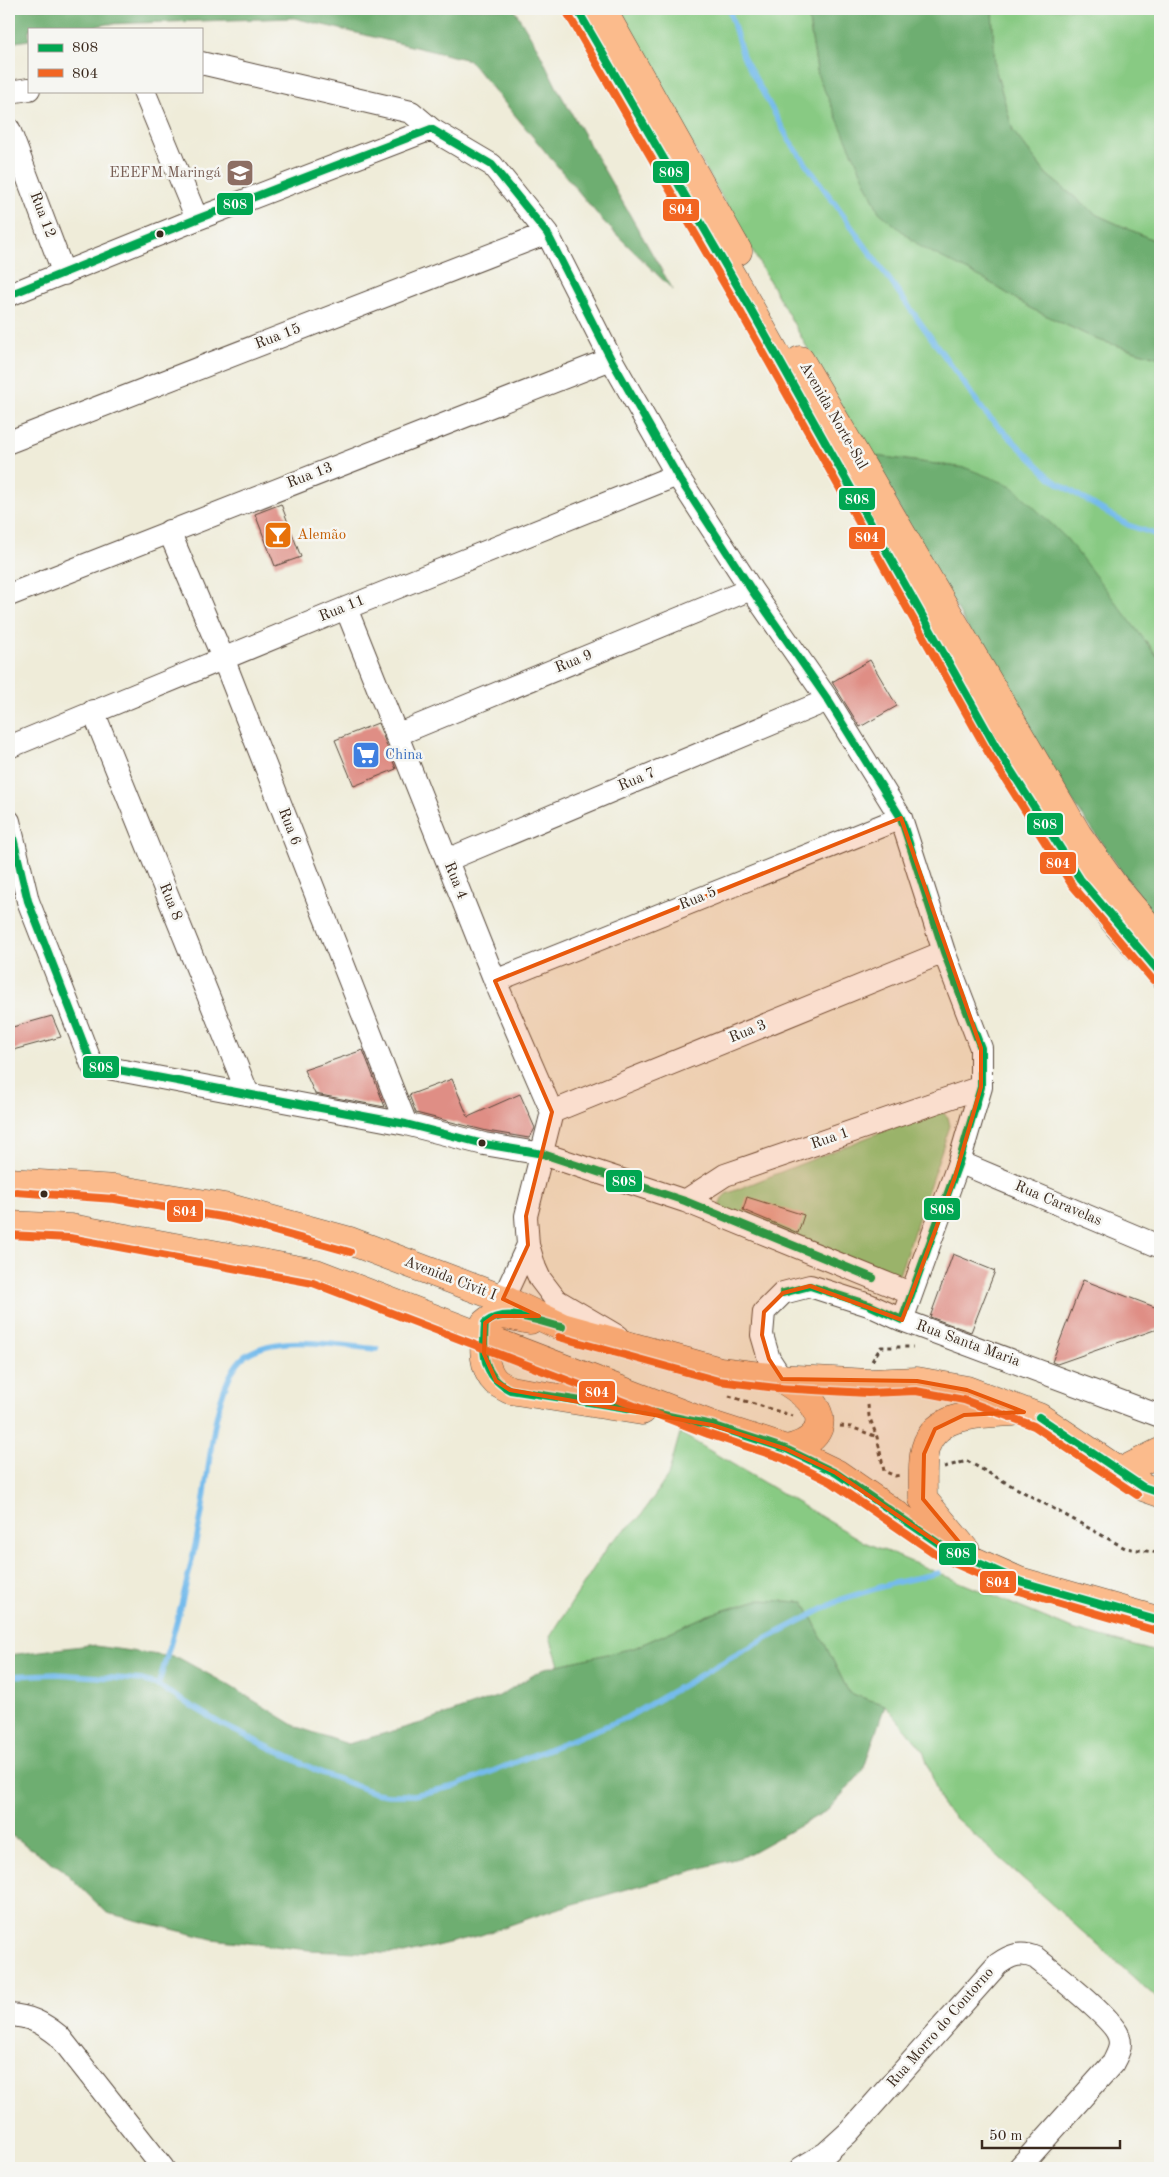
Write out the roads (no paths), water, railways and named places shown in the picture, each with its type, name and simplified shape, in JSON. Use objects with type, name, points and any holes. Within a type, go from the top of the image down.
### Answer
[{"type":"main road","name":"Avenida Norte-Sul","points":[[577,9],[749,306],[996,747],[1080,878],[1120,928],[1160,973]]},
{"type":"main road","name":"Avenida Norte-Sul","points":[[602,9],[772,312],[1078,835],[1115,887],[1160,940]]},
{"type":"main road","name":"Avenida Civit I","points":[[9,1182],[116,1189],[230,1208],[350,1241],[503,1299],[562,1327],[720,1371],[782,1378],[869,1383],[918,1381],[967,1390],[1039,1417],[1143,1487],[1160,1492]]},
{"type":"main road","points":[[9,1225],[71,1228],[316,1273],[712,1425],[786,1450],[836,1474],[945,1548],[1019,1580],[1160,1621]]},
{"type":"main road","points":[[562,1327],[508,1316],[495,1316],[485,1323],[484,1354],[488,1370],[496,1382],[510,1390],[640,1410],[712,1425]]},
{"type":"main road","points":[[782,1378],[805,1395],[813,1404],[818,1413],[819,1424],[816,1434],[809,1442],[800,1447],[786,1450]]},
{"type":"main road","points":[[974,1560],[923,1498],[924,1454],[935,1429],[964,1415],[1024,1412]]},
{"type":"main road","points":[[1119,1471],[1160,1452]]},
{"type":"street","points":[[202,63],[411,112],[431,129],[492,165],[546,233],[611,359],[677,475],[751,589],[828,700],[901,818],[944,952],[981,1048],[980,1087],[959,1162],[910,1293],[902,1320]]},
{"type":"street","points":[[9,92],[28,89]]},
{"type":"street","points":[[144,92],[197,219]]},
{"type":"street","name":"Rua 12","points":[[9,129],[64,274]]},
{"type":"street","points":[[9,295],[197,219],[431,129]]},
{"type":"street","name":"Rua 15","points":[[9,442],[546,233]]},
{"type":"street","name":"Rua 13","points":[[9,596],[169,531],[611,359]]},
{"type":"street","name":"Rua 11","points":[[9,747],[222,658],[677,475]]},
{"type":"street","name":"Rua 6","points":[[169,531],[222,658],[406,1124]]},
{"type":"street","name":"Rua 9","points":[[396,735],[751,589]]},
{"type":"street","name":"Rua 4","points":[[346,608],[495,981],[552,1112]]},
{"type":"street","name":"Rua 7","points":[[447,860],[828,700]]},
{"type":"street","name":"Rua 8","points":[[93,711],[248,1094]]},
{"type":"street","name":"Rua 5","points":[[495,981],[901,818]]},
{"type":"street","points":[[9,821],[28,901],[92,1065],[406,1124],[484,1144],[543,1154],[685,1201],[910,1293]]},
{"type":"street","name":"Rua 3","points":[[552,1112],[944,952]]},
{"type":"street","name":"Rua 1","points":[[685,1201],[725,1174],[980,1087]]},
{"type":"street","points":[[552,1112],[526,1216],[528,1245],[540,1279],[556,1300],[642,1350]]},
{"type":"street","name":"Rua Caravelas","points":[[959,1162],[1156,1245]]},
{"type":"street","points":[[503,1299],[528,1245]]},
{"type":"street","name":"Rua Santa Maria","points":[[782,1378],[769,1359],[762,1336],[764,1312],[783,1293],[810,1286],[869,1305],[902,1320],[1160,1416]]},
{"type":"street","name":"Rua Morro do Contorno","points":[[801,2168],[826,2153],[848,2133],[998,1964],[1009,1957],[1027,1954],[1036,1958],[1092,2004],[1119,2036],[1118,2054],[1113,2063],[1019,2168]]},
{"type":"street","points":[[9,2015],[32,2018],[47,2026],[59,2036],[163,2168]]},
{"type":"waterway","points":[[729,9],[743,56],[789,140],[986,414],[1053,480],[1128,525],[1160,536]]},
{"type":"waterway","points":[[158,1686],[192,1560],[204,1501],[219,1405],[230,1376],[236,1366],[246,1355],[260,1348],[275,1344],[310,1343],[377,1349]]},
{"type":"waterway","points":[[9,1676],[56,1674],[141,1680],[155,1684],[223,1725],[322,1773],[375,1793],[414,1795],[456,1786],[626,1718],[741,1652],[842,1599],[894,1583],[938,1573]]},
{"type":"place","name":"EEEFM Maringá","points":[[240,173]]},
{"type":"place","name":"Alemão","points":[[278,535]]},
{"type":"place","name":"China","points":[[366,755]]}]
